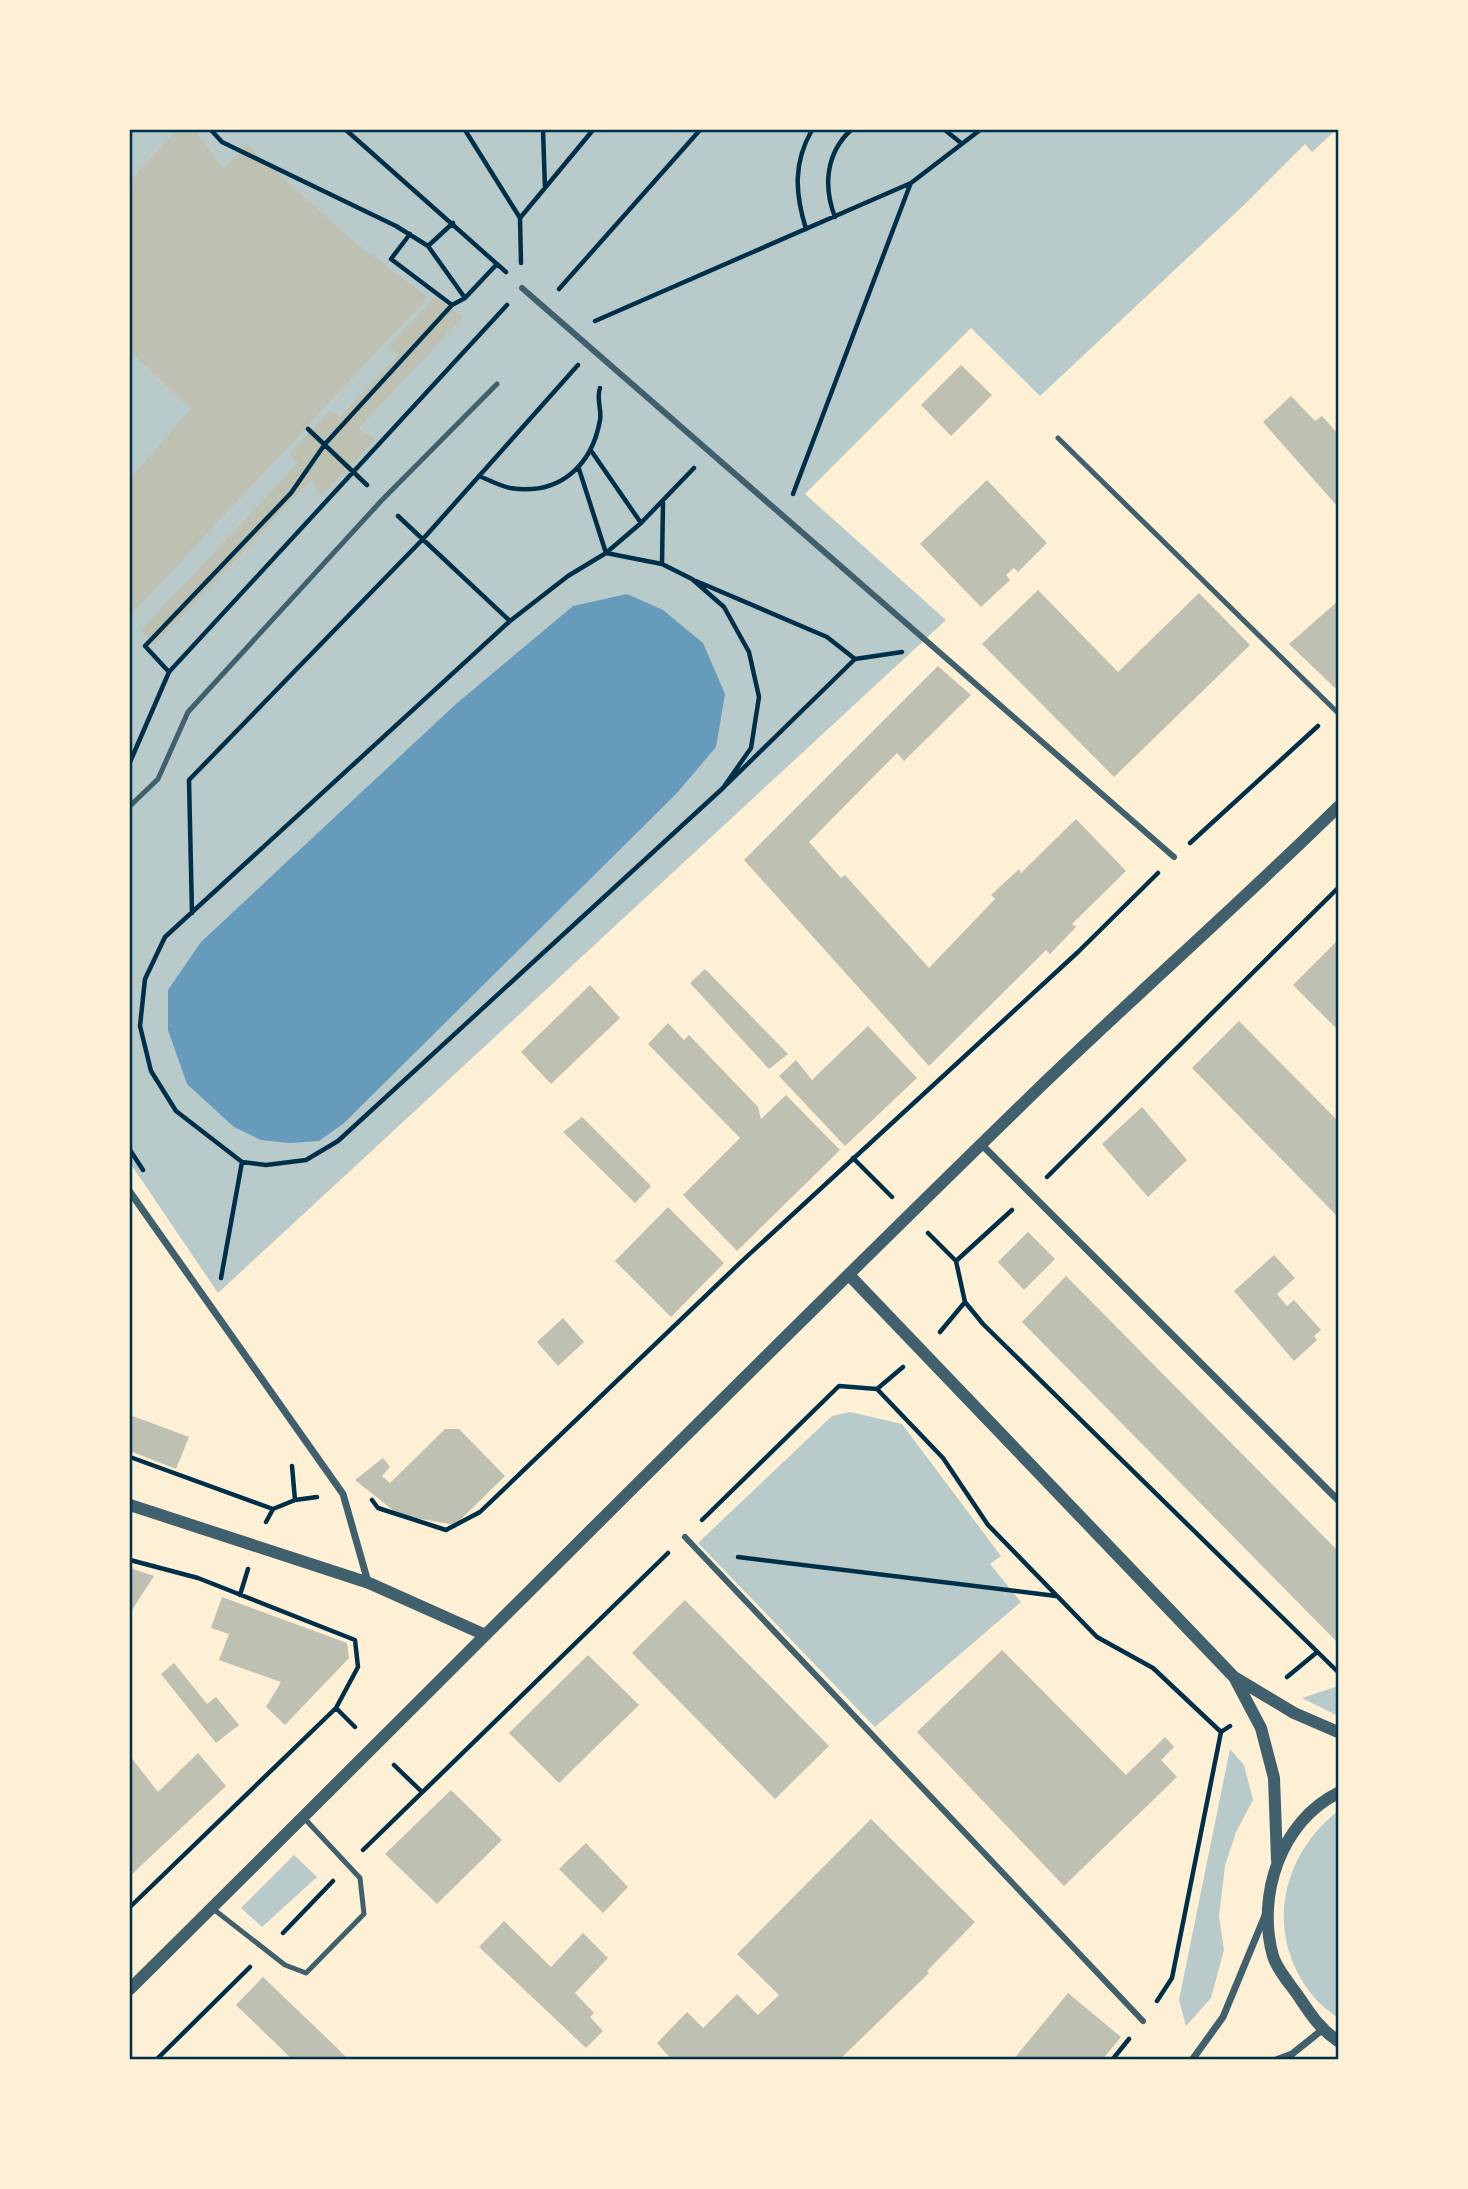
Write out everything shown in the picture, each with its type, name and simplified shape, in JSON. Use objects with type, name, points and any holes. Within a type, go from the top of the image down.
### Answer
[{"type":"street","points":[[522,288],[709,452],[785,514],[1174,857]]},
{"type":"street","points":[[130,1989],[304,1818],[483,1634],[982,1144],[1339,807]]},
{"type":"street","points":[[982,1144],[1339,1500]]},
{"type":"street","points":[[130,1192],[343,1494],[369,1583]]},
{"type":"street","points":[[850,1276],[1234,1677],[1294,1713],[1339,1732]]},
{"type":"street","points":[[130,1505],[369,1583],[483,1634]]},
{"type":"street","points":[[685,1537],[1143,2021]]},
{"type":"street","points":[[1192,2060],[1223,2017],[1267,1909],[1277,1860],[1274,1777],[1261,1728],[1234,1677]]},
{"type":"street","points":[[1277,1860],[1297,1827],[1324,1800],[1339,1793]]},
{"type":"street","points":[[1267,1909],[1273,1958],[1322,2030],[1339,2040]]},
{"type":"street","points":[[1276,2060],[1292,2054],[1322,2030]]},
{"type":"lane","points":[[130,806],[158,779],[188,712],[382,500],[497,384]]},
{"type":"lane","points":[[1058,438],[1339,713]]},
{"type":"lane","points":[[212,1908],[285,1965],[306,1973],[364,1914],[360,1878],[304,1818]]},
{"type":"path","points":[[211,130],[222,142],[410,234],[428,246],[465,298]]},
{"type":"path","points":[[346,130],[453,223],[522,288]]},
{"type":"path","points":[[130,762],[169,671],[522,288],[520,218],[465,130]]},
{"type":"path","points":[[543,130],[545,188]]},
{"type":"path","points":[[520,218],[593,130]]},
{"type":"path","points":[[544,306],[700,130]]},
{"type":"path","points":[[806,229],[796,184],[801,149],[812,130]]},
{"type":"path","points":[[835,217],[827,183],[831,159],[842,138],[851,130]]},
{"type":"path","points":[[945,130],[961,143]]},
{"type":"path","points":[[970,136],[972,130]]},
{"type":"path","points":[[572,331],[911,183],[980,130]]},
{"type":"path","points":[[785,514],[911,183]]},
{"type":"path","points":[[428,246],[453,223]]},
{"type":"path","points":[[410,234],[391,259],[452,305]]},
{"type":"path","points":[[169,671],[145,646],[291,493],[325,443],[452,305],[465,298],[497,264]]},
{"type":"path","points":[[191,913],[189,780],[423,539],[592,349]]},
{"type":"path","points":[[478,476],[510,488],[548,486],[579,469],[592,452],[601,417],[598,391],[616,369]]},
{"type":"path","points":[[308,429],[354,473]]},
{"type":"path","points":[[592,452],[641,523]]},
{"type":"path","points":[[579,469],[606,553]]},
{"type":"path","points":[[677,487],[606,553],[568,576],[510,621],[165,937],[145,979],[140,1026],[151,1071],[176,1111],[242,1162],[266,1164],[306,1160],[338,1141],[723,788],[855,659],[935,647]]},
{"type":"path","points":[[662,564],[663,501]]},
{"type":"path","points":[[423,539],[510,621]]},
{"type":"path","points":[[606,553],[662,564],[827,637],[855,659]]},
{"type":"path","points":[[692,579],[724,607],[749,652],[759,697],[751,748],[723,788]]},
{"type":"path","points":[[130,1457],[273,1509],[295,1500],[343,1494],[360,1487],[379,1507],[446,1530],[481,1512],[742,1261],[1078,952],[1174,857],[1328,716]]},
{"type":"path","points":[[1339,888],[1031,1192],[956,1261],[965,1302],[983,1324],[1339,1672]]},
{"type":"path","points":[[220,1283],[242,1162]]},
{"type":"path","points":[[156,2060],[349,1864],[839,1386],[877,1389],[943,1458],[988,1525],[1097,1637],[1153,1668],[1221,1732],[1172,1978],[1143,2021]]},
{"type":"path","points":[[699,1552],[1057,1596]]},
{"type":"path","points":[[130,1560],[198,1578],[355,1640],[358,1667],[336,1708],[130,1907]]},
{"type":"shaded area","points":[[130,130],[1336,130],[1312,152],[1305,144],[1243,206],[1040,396],[971,328],[805,494],[946,620],[218,1293],[130,1163]]},
{"type":"shaded area","points":[[850,1412],[902,1424],[1001,1556],[990,1564],[1021,1602],[875,1727],[698,1543],[832,1416]]},
{"type":"shaded area","points":[[1338,1686],[1338,1716],[1302,1698]]},
{"type":"shaded area","points":[[1230,1749],[1244,1765],[1253,1800],[1236,1832],[1225,1866],[1219,1916],[1224,1950],[1211,1998],[1186,2026],[1179,2000]]},
{"type":"shaded area","points":[[1338,1811],[1338,2018],[1316,2000],[1298,1974],[1288,1949],[1284,1924],[1285,1899],[1291,1874],[1302,1851],[1318,1830]]},
{"type":"shaded area","points":[[294,1855],[317,1877],[262,1927],[241,1908]]},
{"type":"water","points":[[627,594],[663,610],[703,643],[725,694],[716,747],[677,793],[343,1124],[319,1141],[289,1143],[261,1140],[234,1127],[187,1084],[168,1030],[168,990],[201,942],[456,704],[573,606]]},
{"type":"building","points":[[177,130],[195,130],[223,169],[247,144],[349,238],[428,297],[130,616],[130,478],[191,409],[130,351],[130,180]]},
{"type":"building","points":[[435,297],[463,317],[358,429],[375,439],[321,497],[311,480],[155,645],[141,630],[298,463],[289,454],[330,410],[340,417],[398,355],[388,346]]},
{"type":"building","points":[[961,365],[992,395],[951,436],[921,405]]},
{"type":"building","points":[[1291,396],[1315,421],[1322,416],[1338,434],[1338,507],[1263,422]]},
{"type":"building","points":[[987,480],[1047,543],[1018,572],[1014,568],[1006,575],[1010,580],[981,607],[920,544]]},
{"type":"building","points":[[1038,590],[1118,672],[1199,593],[1250,645],[1114,777],[982,644]]},
{"type":"building","points":[[1338,601],[1338,685],[1335,688],[1289,644]]},
{"type":"building","points":[[938,666],[971,695],[904,761],[897,753],[809,842],[841,878],[845,875],[929,968],[995,899],[991,895],[1019,869],[1021,873],[1076,819],[1126,871],[1072,924],[1076,927],[1050,954],[1046,950],[929,1066],[744,860]]},
{"type":"building","points":[[1338,940],[1338,1030],[1293,985]]},
{"type":"building","points":[[705,969],[788,1054],[769,1069],[690,983]]},
{"type":"building","points":[[590,985],[620,1018],[551,1084],[521,1052]]},
{"type":"building","points":[[1239,1021],[1338,1121],[1338,1217],[1192,1068]]},
{"type":"building","points":[[668,1023],[684,1040],[689,1035],[758,1107],[761,1119],[786,1095],[840,1150],[737,1251],[683,1195],[740,1138],[648,1044]]},
{"type":"building","points":[[868,1026],[917,1078],[845,1146],[779,1076],[796,1060],[812,1080]]},
{"type":"building","points":[[1142,1107],[1187,1160],[1148,1197],[1102,1144]]},
{"type":"building","points":[[582,1117],[651,1186],[635,1203],[563,1132]]},
{"type":"building","points":[[668,1207],[724,1263],[671,1317],[615,1261]]},
{"type":"building","points":[[1028,1232],[1055,1259],[1024,1290],[998,1262]]},
{"type":"building","points":[[1274,1255],[1295,1278],[1277,1294],[1287,1306],[1294,1300],[1321,1330],[1314,1336],[1317,1340],[1294,1361],[1234,1291]]},
{"type":"building","points":[[1066,1276],[1338,1551],[1338,1643],[1022,1322]]},
{"type":"building","points":[[563,1318],[584,1342],[558,1366],[537,1342]]},
{"type":"building","points":[[130,1415],[189,1437],[176,1469],[130,1451]]},
{"type":"building","points":[[445,1429],[459,1429],[505,1476],[455,1525],[399,1515],[355,1480],[383,1458],[390,1467],[382,1476],[390,1483]]},
{"type":"building","points":[[130,1568],[154,1576],[130,1613]]},
{"type":"building","points":[[222,1597],[347,1643],[349,1658],[285,1725],[266,1707],[281,1682],[219,1660],[229,1634],[211,1628]]},
{"type":"building","points":[[685,1600],[829,1746],[775,1799],[632,1653]]},
{"type":"building","points":[[1002,1650],[1126,1775],[1165,1737],[1174,1747],[1161,1760],[1177,1777],[1064,1886],[917,1732]]},
{"type":"building","points":[[588,1655],[639,1705],[559,1783],[509,1733]]},
{"type":"building","points":[[174,1663],[207,1704],[216,1697],[239,1725],[216,1743],[161,1674]]},
{"type":"building","points":[[198,1753],[226,1786],[130,1876],[130,1756],[158,1792]]},
{"type":"building","points":[[451,1790],[502,1840],[437,1904],[385,1854]]},
{"type":"building","points":[[871,1819],[975,1922],[927,1971],[929,1973],[839,2060],[672,2060],[657,2043],[687,2012],[703,2028],[737,1994],[758,2015],[779,1995],[737,1954]]},
{"type":"building","points":[[586,1843],[628,1887],[603,1913],[559,1869]]},
{"type":"building","points":[[504,1921],[551,1967],[583,1933],[608,1958],[575,1993],[594,2013],[590,2017],[603,2031],[586,2048],[479,1947]]},
{"type":"building","points":[[263,1977],[349,2060],[293,2060],[236,2005]]},
{"type":"building","points":[[1068,1993],[1121,2037],[1102,2060],[1013,2060]]}]
